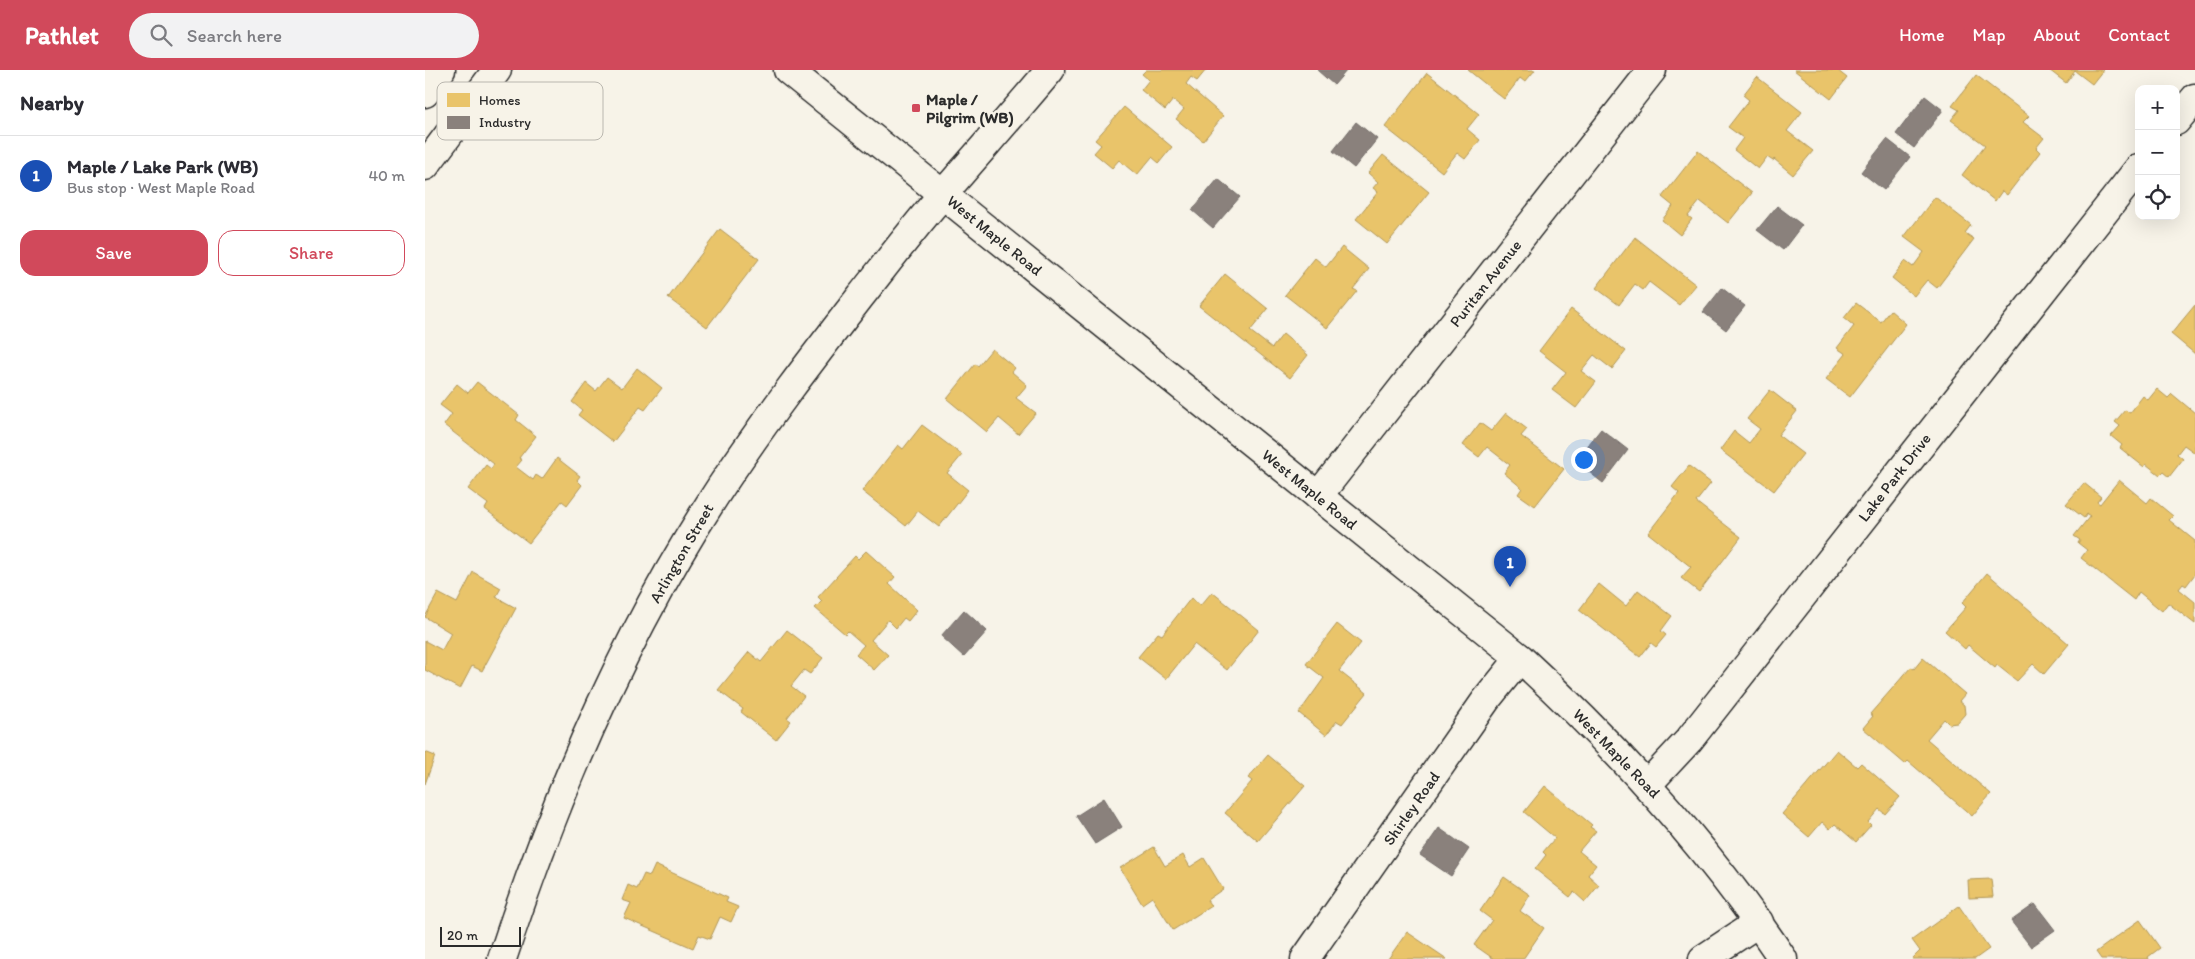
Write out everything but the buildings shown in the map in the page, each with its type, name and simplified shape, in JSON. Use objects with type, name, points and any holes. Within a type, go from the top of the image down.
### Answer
[{"type":"street","points":[[425,93],[441,70]]},
{"type":"street","points":[[488,82],[497,70]]},
{"type":"street","name":"West Maple Road","points":[[788,70],[1520,658],[1579,713],[1647,784],[1727,879],[1759,922],[1783,959]]},
{"type":"street","name":"Arlington Street","points":[[502,959],[566,784],[623,658],[674,563],[721,487],[773,410],[943,194],[980,154],[1050,70]]},
{"type":"street","name":"Puritan Avenue","points":[[1318,496],[1652,70]]},
{"type":"street","points":[[2180,116],[2195,98]]},
{"type":"street","points":[[425,166],[444,140]]},
{"type":"street","name":"Lake Park Drive","points":[[1647,784],[1689,740],[2135,173]]},
{"type":"street","name":"Shirley Road","points":[[1305,959],[1485,700],[1520,658]]},
{"type":"street","points":[[1703,959],[1759,922]]},
{"type":"place","name":"Maple / Pilgrim (WB)","points":[[916,108]]},
{"type":"place","name":"Maple / Lake Park (WB)","points":[[1510,587]]}]
